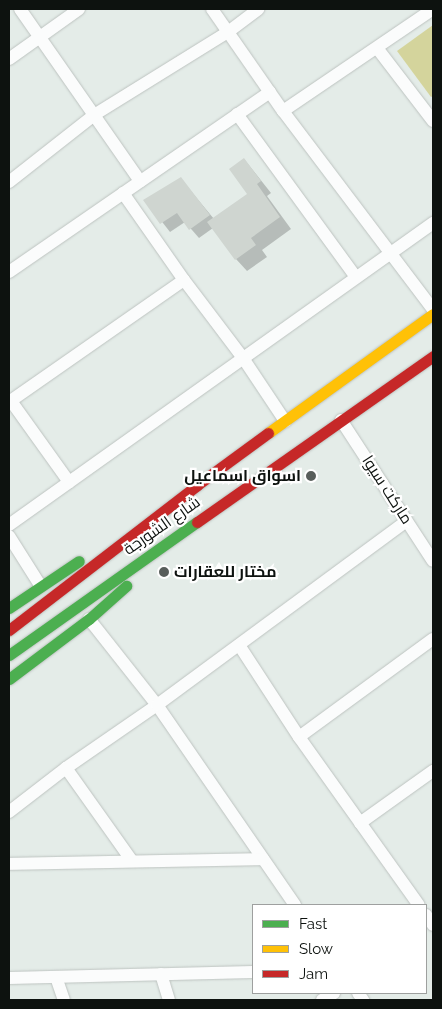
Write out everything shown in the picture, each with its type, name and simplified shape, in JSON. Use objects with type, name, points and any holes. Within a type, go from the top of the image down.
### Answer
[{"type":"main road","points":[[9,630],[197,485],[285,421],[336,389],[433,314]]},
{"type":"main road","name":"شارع الشورجة","points":[[9,655],[340,420],[350,408],[433,356]]},
{"type":"main road","points":[[9,608],[40,585],[197,485]]},
{"type":"main road","points":[[9,679],[89,619],[200,519]]},
{"type":"street","points":[[20,9],[140,181]]},
{"type":"street","points":[[9,59],[79,9]]},
{"type":"street","points":[[212,9],[283,111],[392,252],[433,309]]},
{"type":"street","points":[[9,182],[94,115],[228,32],[258,9]]},
{"type":"street","points":[[283,111],[433,9]]},
{"type":"street","points":[[378,48],[431,114]]},
{"type":"street","points":[[9,272],[270,92]]},
{"type":"street","points":[[237,114],[356,277]]},
{"type":"street","points":[[123,193],[184,280],[243,358],[285,421]]},
{"type":"street","points":[[9,525],[433,222]]},
{"type":"street","points":[[69,482],[10,401],[184,280]]},
{"type":"street","name":"مارکت سیوا","points":[[340,420],[433,561]]},
{"type":"street","points":[[9,812],[66,768],[239,646],[407,521]]},
{"type":"street","points":[[9,536],[40,585]]},
{"type":"street","points":[[89,619],[157,705],[294,904]]},
{"type":"street","points":[[300,737],[433,639]]},
{"type":"street","points":[[239,646],[360,824],[418,904]]},
{"type":"street","points":[[66,768],[132,861]]},
{"type":"street","points":[[360,824],[433,771]]},
{"type":"street","points":[[9,864],[263,859]]},
{"type":"street","points":[[9,978],[252,972]]},
{"type":"street","points":[[161,974],[169,1000]]},
{"type":"street","points":[[56,977],[64,1000]]},
{"type":"green space","points":[[433,25],[433,96],[431,97],[397,51]]},
{"type":"building","points":[[244,158],[261,181],[257,184],[280,217],[251,238],[256,245],[235,260],[207,222],[247,194],[229,169]]},
{"type":"building","points":[[181,177],[210,215],[189,230],[177,213],[160,224],[143,200]]},
{"type":"traffic: fast","points":[[9,655],[197,522]]},
{"type":"traffic: fast","points":[[9,608],[79,561]]},
{"type":"traffic: fast","points":[[9,679],[89,619],[126,586]]},
{"type":"traffic: slow","points":[[268,433],[433,314]]},
{"type":"traffic: jam","points":[[197,522],[433,356]]},
{"type":"traffic: jam","points":[[9,630],[197,485],[268,433]]},
{"type":"place","name":"اسواق اسماعيل","points":[[311,476]]},
{"type":"place","name":"مختار للعقارات","points":[[164,572]]}]
